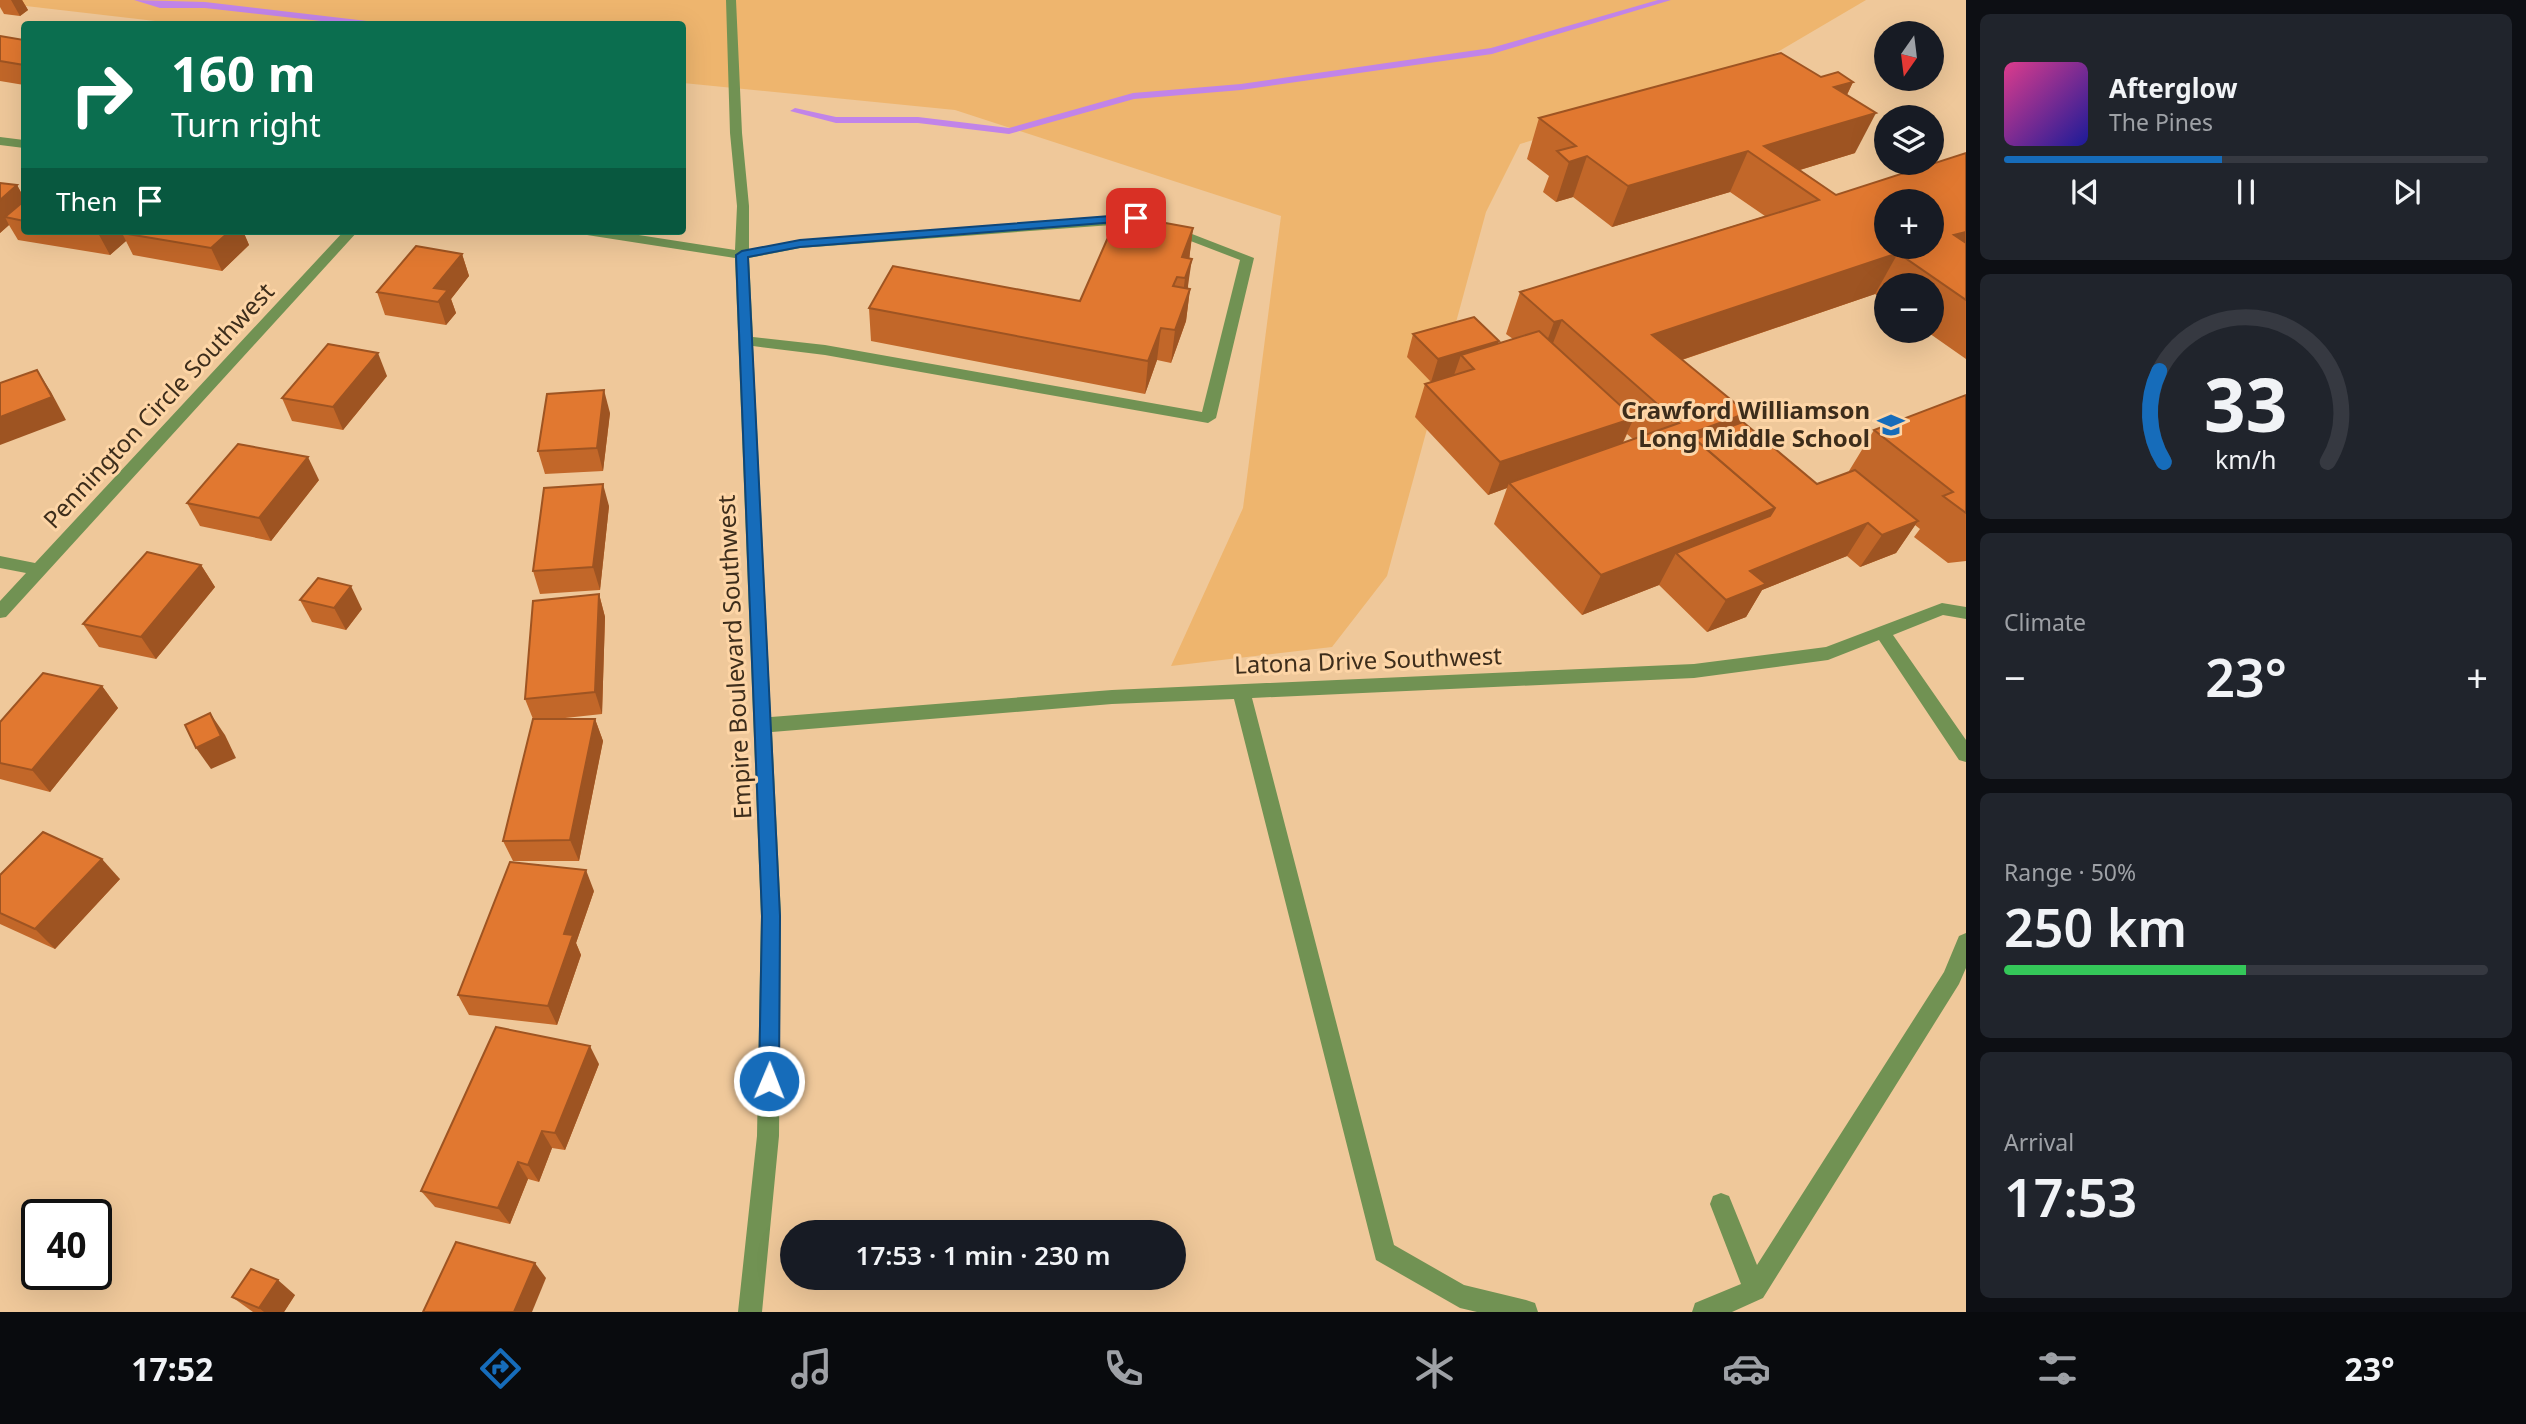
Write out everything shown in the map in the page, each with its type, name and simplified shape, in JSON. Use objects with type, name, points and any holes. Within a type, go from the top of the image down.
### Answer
[{"type":"street","name":"Empire Boulevard Southwest","points":[[731,0],[736,132],[743,206],[742,255],[771,916],[768,1136],[750,1312]]},
{"type":"street","points":[[0,141],[21,144]]},
{"type":"street","points":[[613,235],[742,255],[800,244],[1136,218],[1247,258],[1208,418],[839,352],[746,341]]},
{"type":"street","name":"Pennington Circle Southwest","points":[[0,612],[347,235]]},
{"type":"street","points":[[0,562],[39,570]]},
{"type":"street","name":"Latona Drive Southwest","points":[[762,725],[1241,690],[1694,671],[1828,653],[1942,609],[1966,613]]},
{"type":"street","points":[[1883,633],[1966,755]]},
{"type":"street","points":[[1241,690],[1384,1252],[1460,1296],[1525,1312]]},
{"type":"street","points":[[1703,1312],[1755,1290],[1952,977],[1966,942]]},
{"type":"street","points":[[1721,1204],[1755,1290]]},
{"type":"shaded area","points":[[0,0],[1866,0],[1723,84],[1520,144],[1486,212],[1387,576],[1332,647],[1171,666],[1243,508],[1281,216],[955,110],[686,83],[686,21],[155,21],[0,3]]},
{"type":"building","points":[[0,36],[21,40],[21,64],[0,61]]},
{"type":"building","points":[[1781,53],[1821,77],[1838,72],[1853,82],[1834,87],[1874,112],[1764,146],[1836,195],[1898,175],[1944,175],[1944,160],[1966,153],[1966,232],[1954,235],[1966,243],[1966,300],[1944,285],[1944,273],[1927,273],[1907,259],[1944,259],[1944,189],[1874,189],[1874,259],[1880,259],[1652,335],[1747,413],[1689,434],[1775,508],[1601,575],[1509,483],[1679,423],[1562,320],[1554,322],[1520,292],[1819,200],[1748,151],[1628,186],[1587,156],[1569,162],[1557,151],[1576,146],[1539,118]]},
{"type":"building","points":[[0,183],[17,185],[0,200]]},
{"type":"building","points":[[21,204],[21,220],[5,217]]},
{"type":"building","points":[[1120,210],[1162,218],[1160,222],[1193,228],[1182,257],[1192,259],[1185,278],[1177,277],[1173,286],[1190,289],[1175,330],[1161,328],[1148,361],[869,308],[893,266],[1080,301]]},
{"type":"building","points":[[134,235],[226,235],[211,248]]},
{"type":"building","points":[[416,246],[462,254],[434,288],[448,290],[438,302],[377,292]]},
{"type":"building","points":[[1474,317],[1499,341],[1438,359],[1413,334]]},
{"type":"building","points":[[1539,331],[1634,418],[1500,462],[1425,384],[1474,369],[1461,355]]},
{"type":"building","points":[[328,344],[378,353],[333,407],[282,398]]},
{"type":"building","points":[[37,370],[52,397],[0,417],[0,383]]},
{"type":"building","points":[[604,390],[597,448],[538,451],[547,394]]},
{"type":"building","points":[[1966,395],[1966,513],[1943,496],[1953,492],[1874,430]]},
{"type":"building","points":[[1743,422],[1817,484],[1855,470],[1918,521],[1882,535],[1868,523],[1750,571],[1766,584],[1726,600],[1676,553],[1770,516],[1775,508],[1695,439]]},
{"type":"building","points":[[238,444],[308,457],[259,518],[187,503]]},
{"type":"building","points":[[603,484],[593,567],[533,571],[544,488]]},
{"type":"building","points":[[147,552],[201,565],[141,637],[83,624]]},
{"type":"building","points":[[318,578],[351,586],[334,608],[300,600]]},
{"type":"building","points":[[599,594],[595,692],[525,699],[533,601]]},
{"type":"building","points":[[43,673],[102,686],[32,770],[0,763],[0,722]]},
{"type":"building","points":[[210,713],[221,736],[196,748],[185,725]]},
{"type":"building","points":[[533,719],[595,719],[570,840],[503,841]]},
{"type":"building","points":[[43,832],[102,859],[35,929],[0,913],[0,875]]},
{"type":"building","points":[[510,862],[586,870],[564,934],[573,935],[548,1006],[458,995]]},
{"type":"building","points":[[496,1027],[590,1046],[555,1133],[542,1131],[528,1165],[518,1162],[498,1208],[421,1191]]},
{"type":"building","points":[[456,1242],[535,1263],[514,1312],[423,1312]]},
{"type":"building","points":[[251,1269],[278,1280],[259,1308],[232,1297]]},
{"type":"waterway","points":[[138,0],[160,5],[205,5],[341,21]]},
{"type":"waterway","points":[[795,111],[836,120],[918,120],[1009,131],[1133,96],[1241,87],[1492,51],[1667,0]]},
{"type":"place","name":"Crawford Williamson Long Middle School","points":[[1891,425]]},
{"type":"route","points":[[769,1081],[771,916],[742,255],[800,244],[1136,218]]}]
